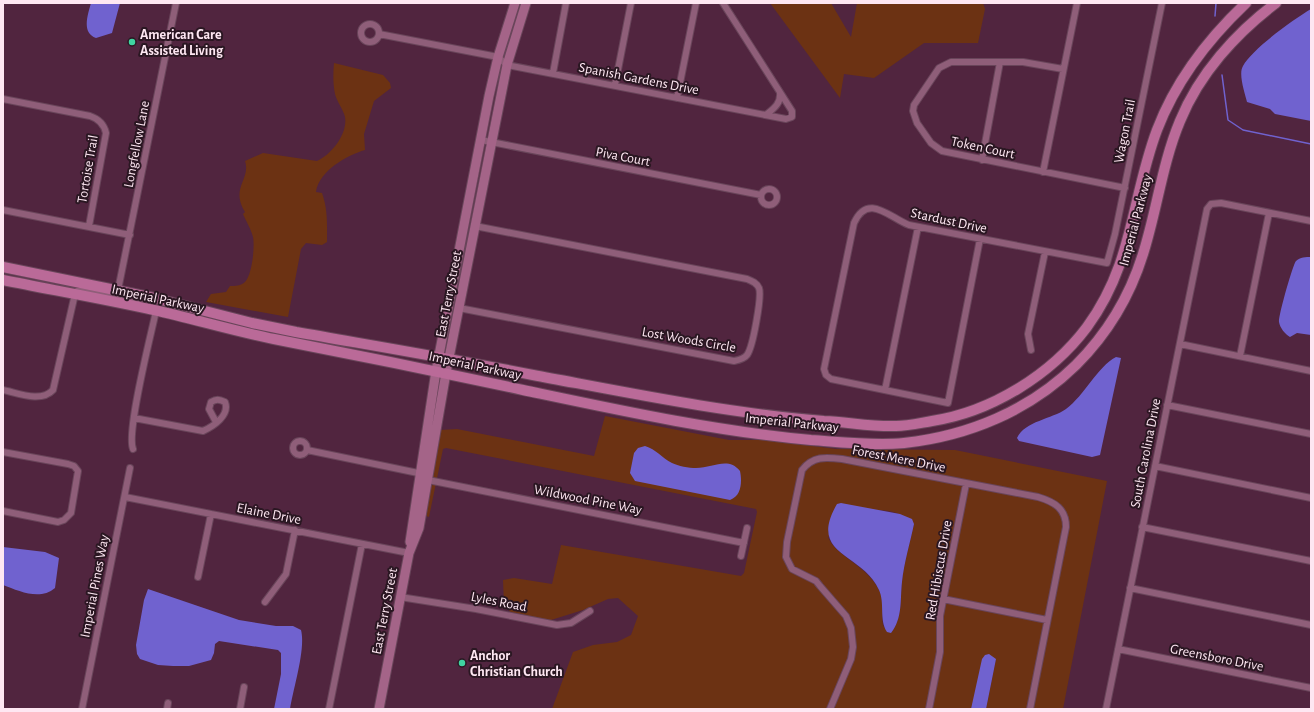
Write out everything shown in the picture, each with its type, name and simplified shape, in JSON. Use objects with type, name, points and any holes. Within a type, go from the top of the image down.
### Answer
[{"type":"main road","name":"Imperial Parkway","points":[[3,268],[118,290],[252,323],[690,405],[782,417],[896,426],[935,421],[986,406],[1022,386],[1056,361],[1087,327],[1112,288],[1124,255],[1157,130],[1174,93],[1196,58],[1226,23],[1246,3]]},
{"type":"main road","name":"Imperial Parkway","points":[[3,280],[156,310],[271,338],[446,373],[660,419],[778,437],[833,442],[898,443],[940,438],[987,423],[1033,400],[1074,366],[1104,334],[1127,296],[1143,255],[1165,164],[1180,118],[1204,78],[1230,44],[1260,15],[1276,3]]},
{"type":"street","name":"Longfellow Lane","points":[[118,290],[176,3]]},
{"type":"street","points":[[425,476],[436,371],[476,162],[498,58],[515,3]]},
{"type":"street","name":"East Terry Street","points":[[379,709],[409,553],[419,528],[425,476],[507,64],[526,3]]},
{"type":"street","points":[[553,74],[566,3]]},
{"type":"street","points":[[615,85],[631,3]]},
{"type":"street","points":[[677,98],[696,3]]},
{"type":"street","name":"Spanish Gardens Drive","points":[[507,64],[786,119],[792,117],[792,111],[723,3]]},
{"type":"street","points":[[1043,172],[1077,3]]},
{"type":"street","name":"Wagon Trail","points":[[1106,263],[1111,254],[1162,3]]},
{"type":"street","points":[[379,34],[498,58],[507,64]]},
{"type":"street","name":"Token Court","points":[[1063,68],[1033,62],[951,62],[944,64],[939,68],[922,92],[914,105],[913,111],[917,123],[936,148],[942,152],[1125,188]]},
{"type":"street","points":[[982,160],[1000,62]]},
{"type":"street","points":[[766,115],[777,106],[780,99],[780,92]]},
{"type":"street","name":"Tortoise Trail","points":[[3,99],[90,116],[101,122],[105,127],[106,133],[89,226]]},
{"type":"street","name":"Piva Court","points":[[481,140],[761,195]]},
{"type":"street","points":[[475,226],[471,219],[478,176],[476,162]]},
{"type":"street","name":"South Carolina Drive","points":[[1106,709],[1205,214],[1211,204],[1221,203],[1269,213]]},
{"type":"street","name":"Stardust Drive","points":[[885,390],[831,379],[826,375],[824,369],[857,217],[861,212],[874,207],[881,209],[903,223],[918,227],[1106,263]]},
{"type":"street","points":[[3,210],[130,235]]},
{"type":"street","points":[[1240,356],[1269,213],[1311,221]]},
{"type":"street","name":"Lost Woods Circle","points":[[459,308],[734,361],[741,360],[747,355],[761,294],[759,287],[754,281],[747,279],[475,226]]},
{"type":"street","points":[[918,227],[885,390],[948,402],[980,240]]},
{"type":"street","points":[[1031,350],[1028,334],[1045,252]]},
{"type":"street","name":"Imperial Parkway","points":[[75,294],[77,291],[86,290],[132,299],[154,298]]},
{"type":"street","points":[[3,390],[37,397],[49,395],[53,390],[75,294]]},
{"type":"street","points":[[133,449],[130,443],[134,418],[156,310]]},
{"type":"street","points":[[1180,344],[1311,371]]},
{"type":"street","points":[[1167,405],[1311,434]]},
{"type":"street","points":[[134,418],[203,431],[213,426],[216,422]]},
{"type":"street","name":"Wildwood Pine Way","points":[[307,450],[744,543]]},
{"type":"street","points":[[3,452],[74,466],[78,471],[77,485],[71,513],[64,520],[51,521],[3,511]]},
{"type":"street","name":"Forest Mere Drive","points":[[830,709],[851,659],[853,647],[851,628],[846,616],[816,581],[792,569],[786,557],[788,535],[802,470],[813,460],[828,457],[1047,500],[1060,507],[1064,513],[1066,527],[1030,709]]},
{"type":"street","points":[[1155,466],[1311,498]]},
{"type":"street","name":"Imperial Pines Way","points":[[82,709],[130,468]]},
{"type":"street","name":"Red Hibiscus Drive","points":[[929,709],[940,652],[939,623],[966,484]]},
{"type":"street","name":"Elaine Drive","points":[[125,497],[409,553]]},
{"type":"street","points":[[198,577],[211,514]]},
{"type":"street","points":[[1142,527],[1311,561]]},
{"type":"street","points":[[741,556],[747,528]]},
{"type":"street","points":[[264,602],[286,574],[295,530]]},
{"type":"street","points":[[329,709],[362,544]]},
{"type":"street","points":[[1130,588],[1311,625]]},
{"type":"street","name":"Lyles Road","points":[[400,597],[476,609],[557,625],[571,623],[590,611]]},
{"type":"street","points":[[943,599],[1047,620]]},
{"type":"street","name":"Greensboro Drive","points":[[1118,649],[1311,688]]},
{"type":"street","points":[[240,709],[244,687]]},
{"type":"shaded area","points":[[91,3],[120,3],[112,33],[96,38],[91,36],[88,32],[88,12]]},
{"type":"shaded area","points":[[770,3],[831,3],[851,37],[857,3],[983,3],[985,9],[978,43],[924,43],[874,78],[844,74],[840,98]]},
{"type":"shaded area","points":[[1311,9],[1311,121],[1275,114],[1270,109],[1247,102],[1241,74],[1243,66],[1255,51],[1264,43],[1284,27]]},
{"type":"shaded area","points":[[334,63],[383,75],[390,83],[391,88],[374,101],[364,134],[365,150],[342,160],[335,165],[322,177],[318,184],[316,192],[322,193],[326,211],[327,242],[322,245],[306,243],[301,249],[288,317],[206,302],[211,294],[226,292],[230,286],[238,286],[245,282],[251,267],[254,242],[250,228],[243,214],[245,212],[240,196],[240,190],[246,168],[245,161],[263,153],[317,161],[333,149],[341,137],[344,130],[345,117],[335,94],[333,79]]},
{"type":"shaded area","points":[[1311,257],[1311,335],[1297,333],[1290,337],[1283,331],[1279,322],[1283,301],[1296,261],[1301,258]]},
{"type":"shaded area","points":[[1116,357],[1121,358],[1100,455],[1092,457],[1019,441],[1017,438],[1026,428],[1066,409],[1073,403],[1103,367]]},
{"type":"shaded area","points":[[605,416],[729,440],[766,440],[836,449],[955,450],[1107,481],[1063,709],[986,709],[996,659],[974,699],[971,709],[552,709],[573,652],[593,645],[617,642],[631,635],[638,616],[618,598],[608,599],[583,610],[551,620],[527,619],[511,613],[504,604],[503,580],[514,578],[552,584],[561,545],[741,576],[744,573],[757,512],[756,509],[446,448],[443,449],[429,517],[424,515],[440,430],[457,429],[594,456]],"holes":[[[877,510],[902,515],[914,524],[903,575],[898,621],[891,633],[883,625],[883,605],[880,592],[876,585],[871,578],[843,555],[828,537]]]},
{"type":"shaded area","points":[[645,446],[672,463],[680,466],[702,468],[725,463],[730,464],[740,471],[741,484],[739,492],[730,500],[635,481],[630,473],[634,453],[638,448]]},
{"type":"shaded area","points":[[841,503],[900,514],[912,519],[914,524],[903,575],[898,621],[891,633],[887,632],[883,622],[882,600],[879,590],[871,578],[861,568],[840,552],[833,544],[829,534],[829,521],[837,504]]},
{"type":"shaded area","points":[[3,547],[45,552],[59,558],[55,588],[43,594],[29,594],[3,585]]},
{"type":"shaded area","points":[[148,589],[239,620],[276,626],[293,626],[301,630],[301,658],[290,709],[274,709],[281,674],[281,653],[278,650],[219,641],[215,644],[214,653],[211,660],[189,666],[158,665],[140,659],[137,654],[136,645],[144,600]]},
{"type":"shaded area","points":[[989,654],[996,659],[986,709],[971,709],[982,659],[985,655]]},
{"type":"waterway","points":[[1215,16],[1216,3]]},
{"type":"waterway","points":[[1222,75],[1228,120],[1243,130],[1311,144]]},
{"type":"place","name":"American Care Assisted Living","points":[[132,42]]},
{"type":"place","name":"Anchor Christian Church","points":[[462,663]]}]
